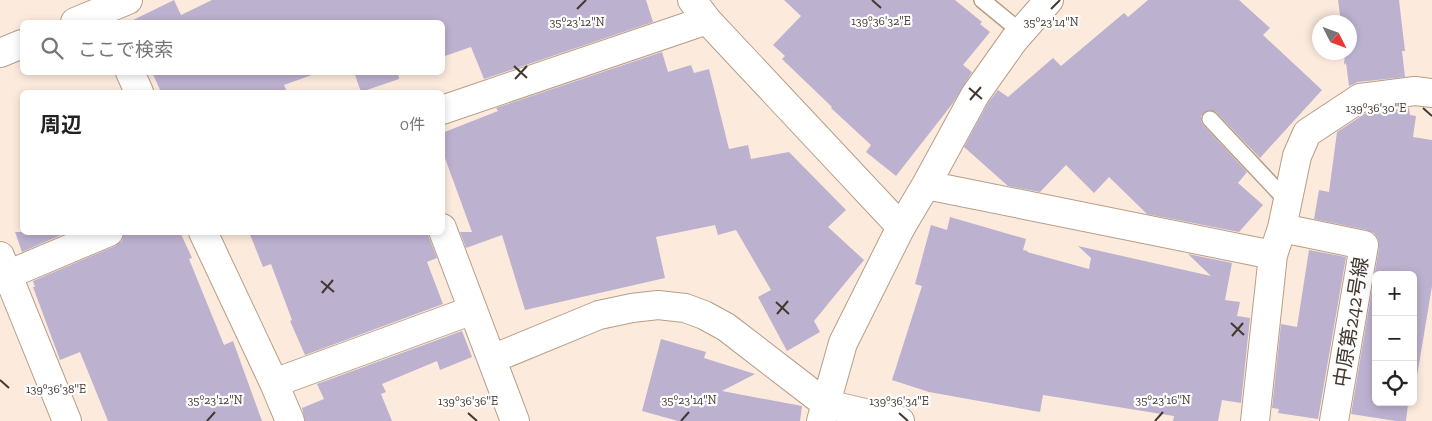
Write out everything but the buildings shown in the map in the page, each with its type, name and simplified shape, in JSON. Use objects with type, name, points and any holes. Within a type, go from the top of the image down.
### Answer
[{"type":"street","points":[[87,20],[105,17],[128,0]]},
{"type":"street","points":[[824,413],[843,343],[901,227],[926,185],[974,95],[1020,32],[1048,0]]},
{"type":"street","points":[[445,109],[699,10],[901,227]]},
{"type":"street","points":[[0,54],[20,45]]},
{"type":"street","points":[[131,75],[138,90]]},
{"type":"street","points":[[1255,421],[1273,255],[1285,215],[1297,156],[1307,134],[1360,98],[1415,91],[1432,93]]},
{"type":"street","points":[[926,185],[1273,255]]},
{"type":"street","name":"中原第242号線","points":[[1285,215],[1364,245],[1334,421]]},
{"type":"street","points":[[67,421],[2,270],[101,235]]},
{"type":"street","points":[[204,235],[290,421]]},
{"type":"street","points":[[445,235],[516,421]]},
{"type":"street","points":[[492,359],[599,315],[658,305],[685,308],[704,315],[726,327],[824,413],[900,421]]},
{"type":"street","points":[[274,383],[473,310]]},
{"type":"lane","points":[[982,0],[1020,32]]},
{"type":"lane","points":[[1210,119],[1285,215]]}]
